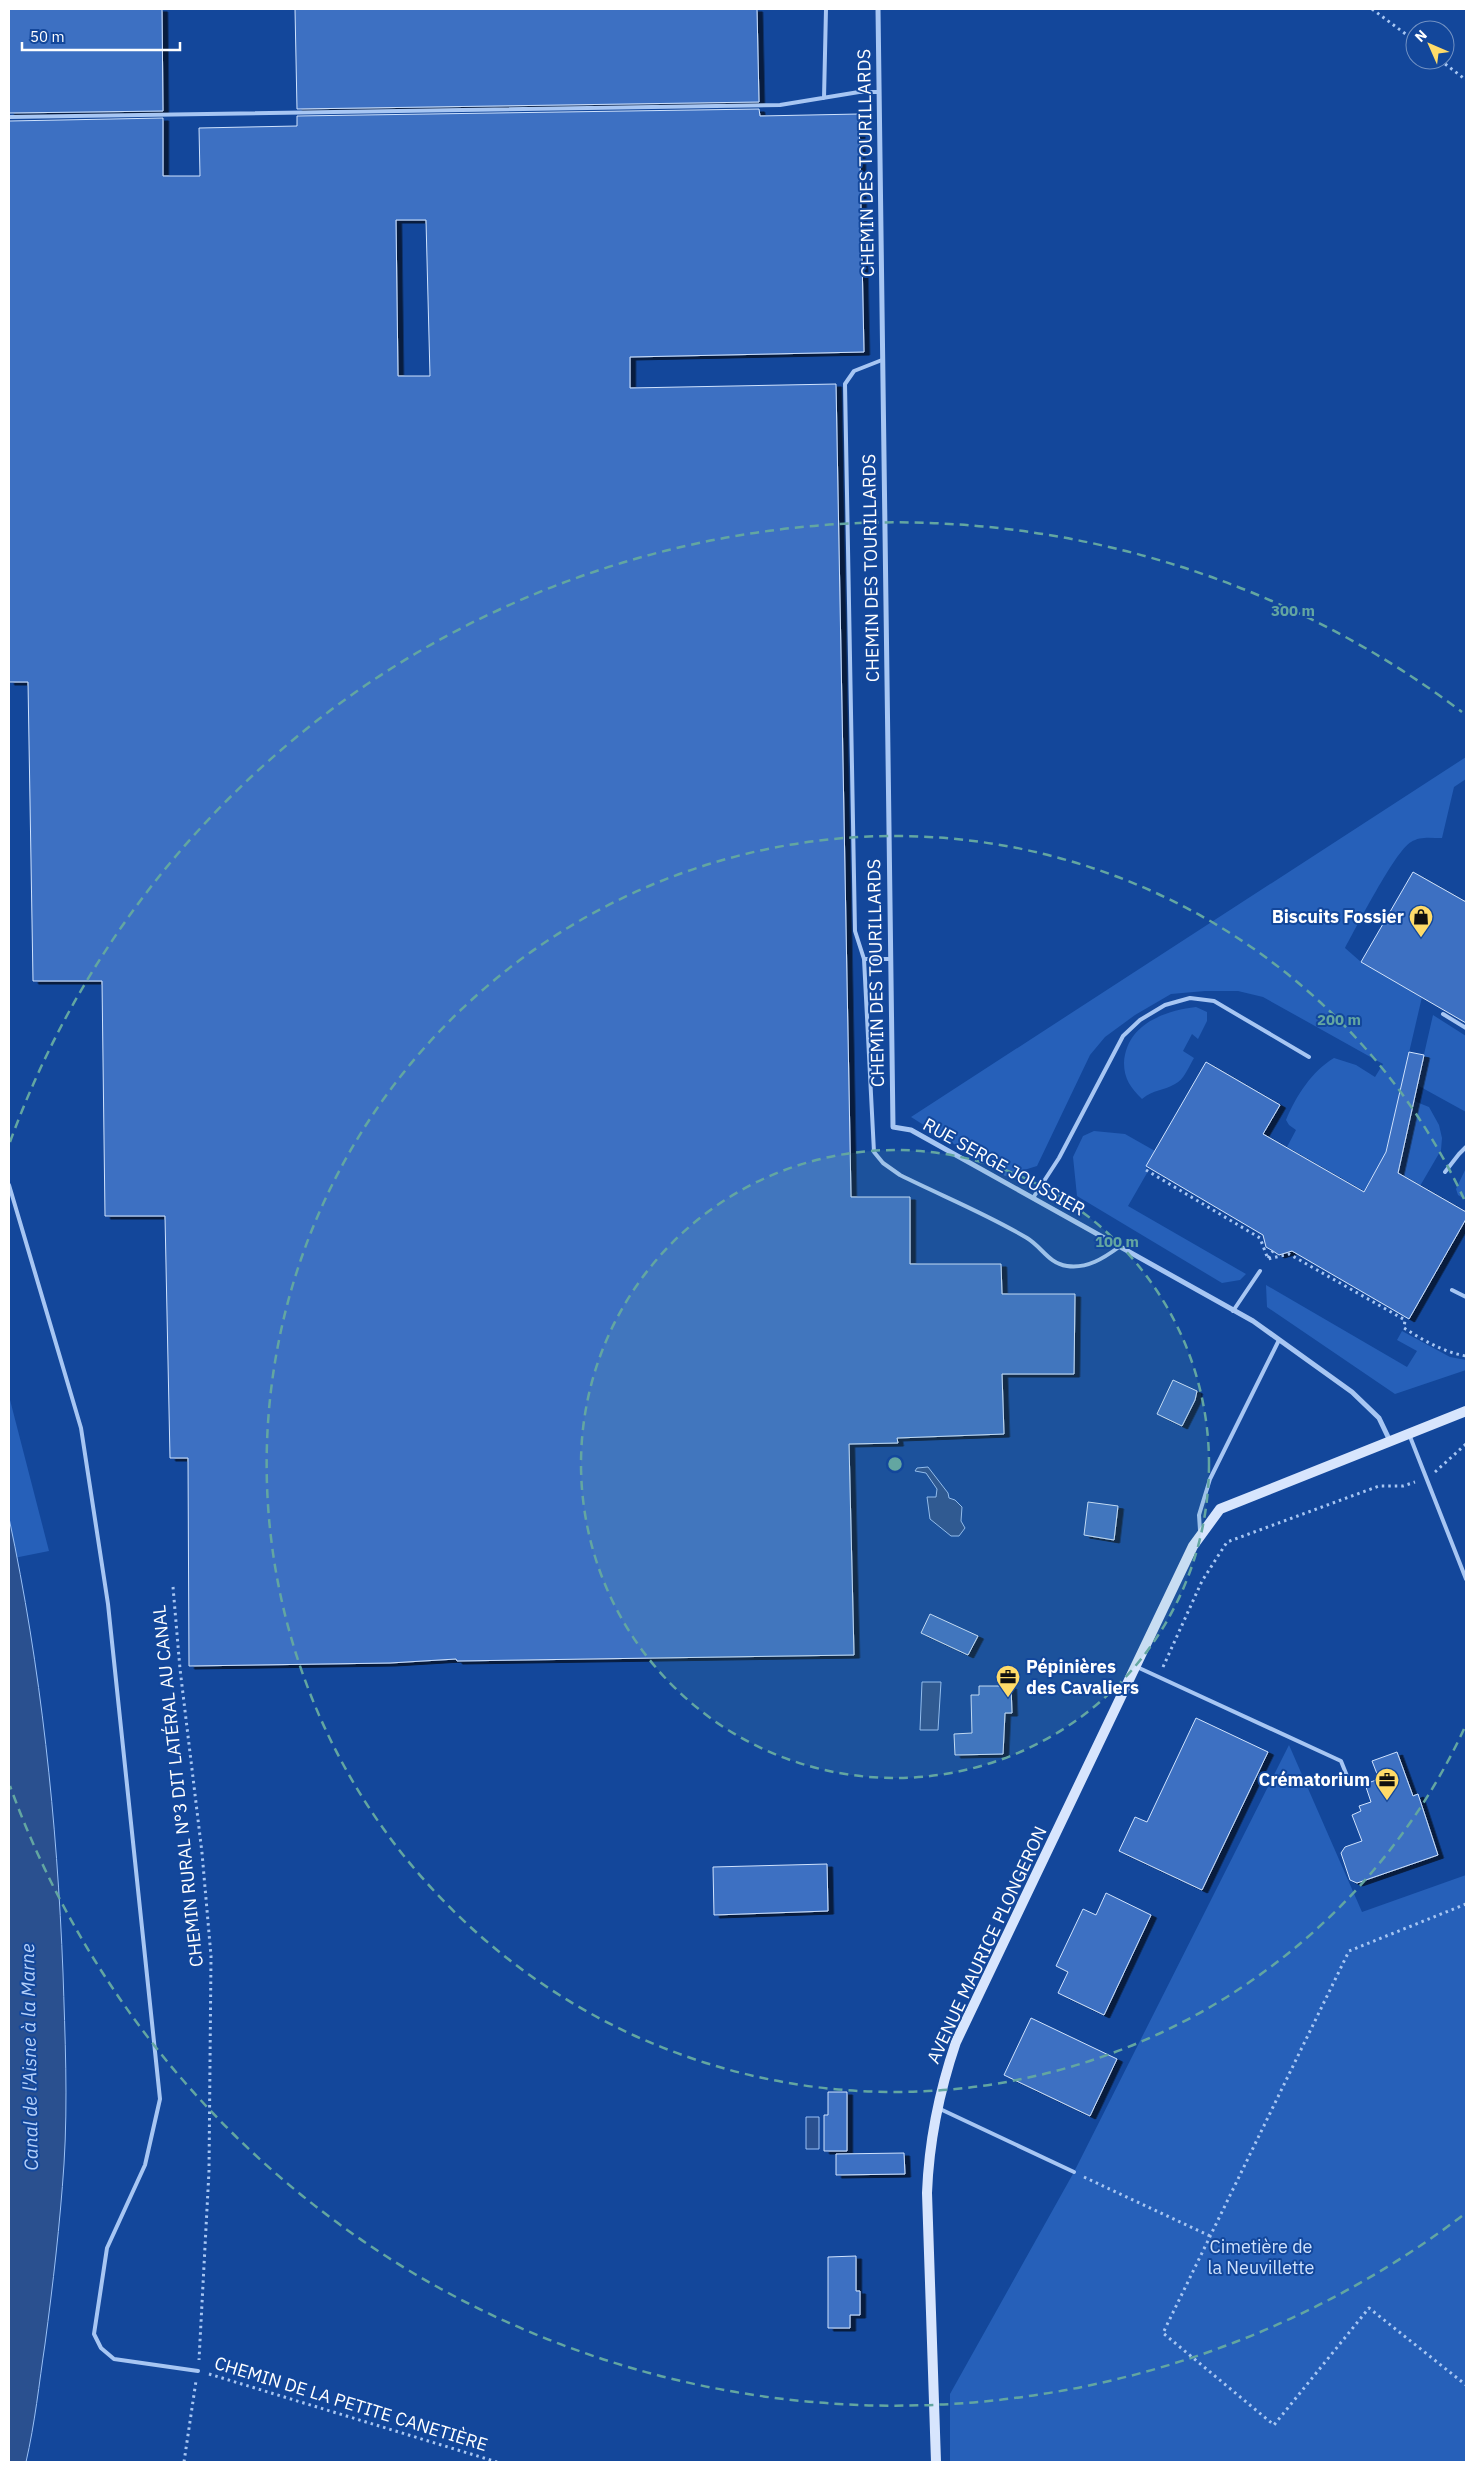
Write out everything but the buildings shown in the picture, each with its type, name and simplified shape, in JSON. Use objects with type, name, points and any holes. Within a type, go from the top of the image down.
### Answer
[{"type":"street","name":"CHEMIN DES TOURILLARDS","points":[[878,9],[893,1127]]},
{"type":"street","name":"RUE SERGE JOUSSIER","points":[[893,1127],[911,1130],[1233,1311],[1279,1340],[1352,1392],[1379,1418],[1390,1441]]},
{"type":"street","points":[[1390,1441],[1466,1411]]},
{"type":"street","name":"AVENUE MAURICE PLONGERON","points":[[936,2462],[927,2193],[928,2154],[936,2107],[956,2042],[1193,1546],[1220,1509],[1390,1441]]},
{"type":"lane","points":[[824,98],[826,9]]},
{"type":"lane","points":[[9,118],[780,105],[859,92],[879,92]]},
{"type":"lane","points":[[882,360],[854,371],[845,384],[855,931],[864,959],[874,1152],[883,1163],[900,1175],[1029,1239],[1052,1261],[1066,1266],[1079,1266],[1101,1260],[1119,1246]]},
{"type":"lane","points":[[864,959],[890,959]]},
{"type":"lane","points":[[1033,1198],[1058,1158],[1123,1036],[1140,1020],[1165,1005],[1190,998],[1214,1001],[1309,1057]]},
{"type":"lane","points":[[1443,1014],[1466,1028]]},
{"type":"lane","points":[[1446,1172],[1458,1154],[1466,1147]]},
{"type":"lane","points":[[9,1185],[80,1428],[108,1604],[160,2099],[145,2165],[107,2248],[94,2334],[101,2348],[114,2359],[198,2371]]},
{"type":"lane","points":[[1233,1311],[1260,1271]]},
{"type":"lane","points":[[1452,1290],[1466,1297]]},
{"type":"lane","points":[[1201,1535],[1200,1515],[1210,1479],[1279,1340]]},
{"type":"lane","points":[[1409,1434],[1466,1579]]},
{"type":"lane","points":[[1135,1666],[1341,1760],[1351,1786]]},
{"type":"lane","points":[[936,2107],[1074,2172]]},
{"type":"path","points":[[1372,9],[1405,34]]},
{"type":"path","points":[[1453,70],[1466,80]]},
{"type":"path","points":[[1146,1170],[1260,1238],[1268,1259],[1289,1254],[1405,1320],[1404,1328],[1420,1338],[1451,1353],[1466,1356]]},
{"type":"path","points":[[1159,1677],[1202,1582],[1227,1542],[1379,1486],[1403,1486],[1427,1478],[1466,1444]]},
{"type":"path","name":"CHEMIN RURAL N°3 DIT LATÉRAL AU CANAL","points":[[173,1587],[180,1669],[202,1853],[211,1956],[209,2171],[205,2275],[198,2371],[184,2462]]},
{"type":"path","points":[[1466,1904],[1349,1951],[1163,2333],[1274,2425],[1369,2308],[1466,2385]]},
{"type":"path","points":[[1074,2172],[1210,2236]]},
{"type":"path","name":"CHEMIN DE LA PETITE CANETIÈRE","points":[[198,2371],[497,2462]]},
{"type":"green space","points":[[1466,757],[1466,779],[1454,787],[1442,838],[1418,839],[1404,848],[1376,891],[1345,948],[1361,962],[1422,997],[1383,1164],[1380,1163],[1364,1191],[1287,1147],[1296,1130],[1286,1120],[1295,1102],[1312,1077],[1334,1058],[1356,1065],[1375,1077],[1383,1064],[1263,997],[1238,991],[1171,994],[1135,1015],[1105,1037],[1090,1055],[1037,1166],[1005,1176],[911,1117]]},
{"type":"green space","points":[[1196,1007],[1207,1012],[1207,1021],[1198,1039],[1192,1034],[1183,1051],[1194,1058],[1186,1072],[1175,1084],[1151,1093],[1142,1099],[1129,1083],[1124,1069],[1126,1050],[1131,1039],[1148,1022],[1159,1016]]},
{"type":"green space","points":[[1433,1015],[1466,1036],[1466,1112],[1417,1085]]},
{"type":"green space","points":[[1414,1101],[1429,1107],[1439,1125],[1442,1138],[1441,1150],[1420,1186],[1398,1173]]},
{"type":"green space","points":[[1094,1131],[1125,1134],[1155,1151],[1146,1166],[1147,1173],[1128,1206],[1246,1274],[1240,1280],[1222,1283],[1077,1196],[1073,1157],[1083,1136]]},
{"type":"green space","points":[[1466,1168],[1466,1200],[1458,1195],[1456,1189]]},
{"type":"green space","points":[[1266,1285],[1407,1367],[1417,1351],[1397,1340],[1402,1331],[1450,1357],[1466,1360],[1466,1370],[1395,1394],[1267,1307]]},
{"type":"green space","points":[[9,1396],[49,1551],[9,1559]]},
{"type":"green space","name":"Cimetière de la Neuvillette","points":[[1289,1745],[1362,1912],[1466,1875],[1466,2462],[950,2462],[950,2394],[1074,2172]]},
{"type":"water","points":[[928,1467],[948,1493],[949,1498],[955,1500],[962,1507],[961,1521],[965,1528],[959,1536],[951,1536],[930,1519],[927,1497],[936,1497],[937,1489],[926,1473],[915,1471],[917,1468]]},
{"type":"water","name":"Canal de l'Aisne à la Marne","points":[[9,1518],[39,1688],[52,1801],[57,1858],[66,2068],[65,2140],[58,2232],[45,2344],[26,2462],[9,2462]]},
{"type":"water","points":[[922,1682],[941,1682],[938,1730],[920,1730]]},
{"type":"water","points":[[806,2117],[819,2117],[819,2149],[806,2149]]},
{"type":"place","name":"Biscuits Fossier","points":[[1421,938]]},
{"type":"place","name":"Pépinières des Cavaliers","points":[[1008,1698]]},
{"type":"place","name":"Crématorium","points":[[1387,1801]]}]
